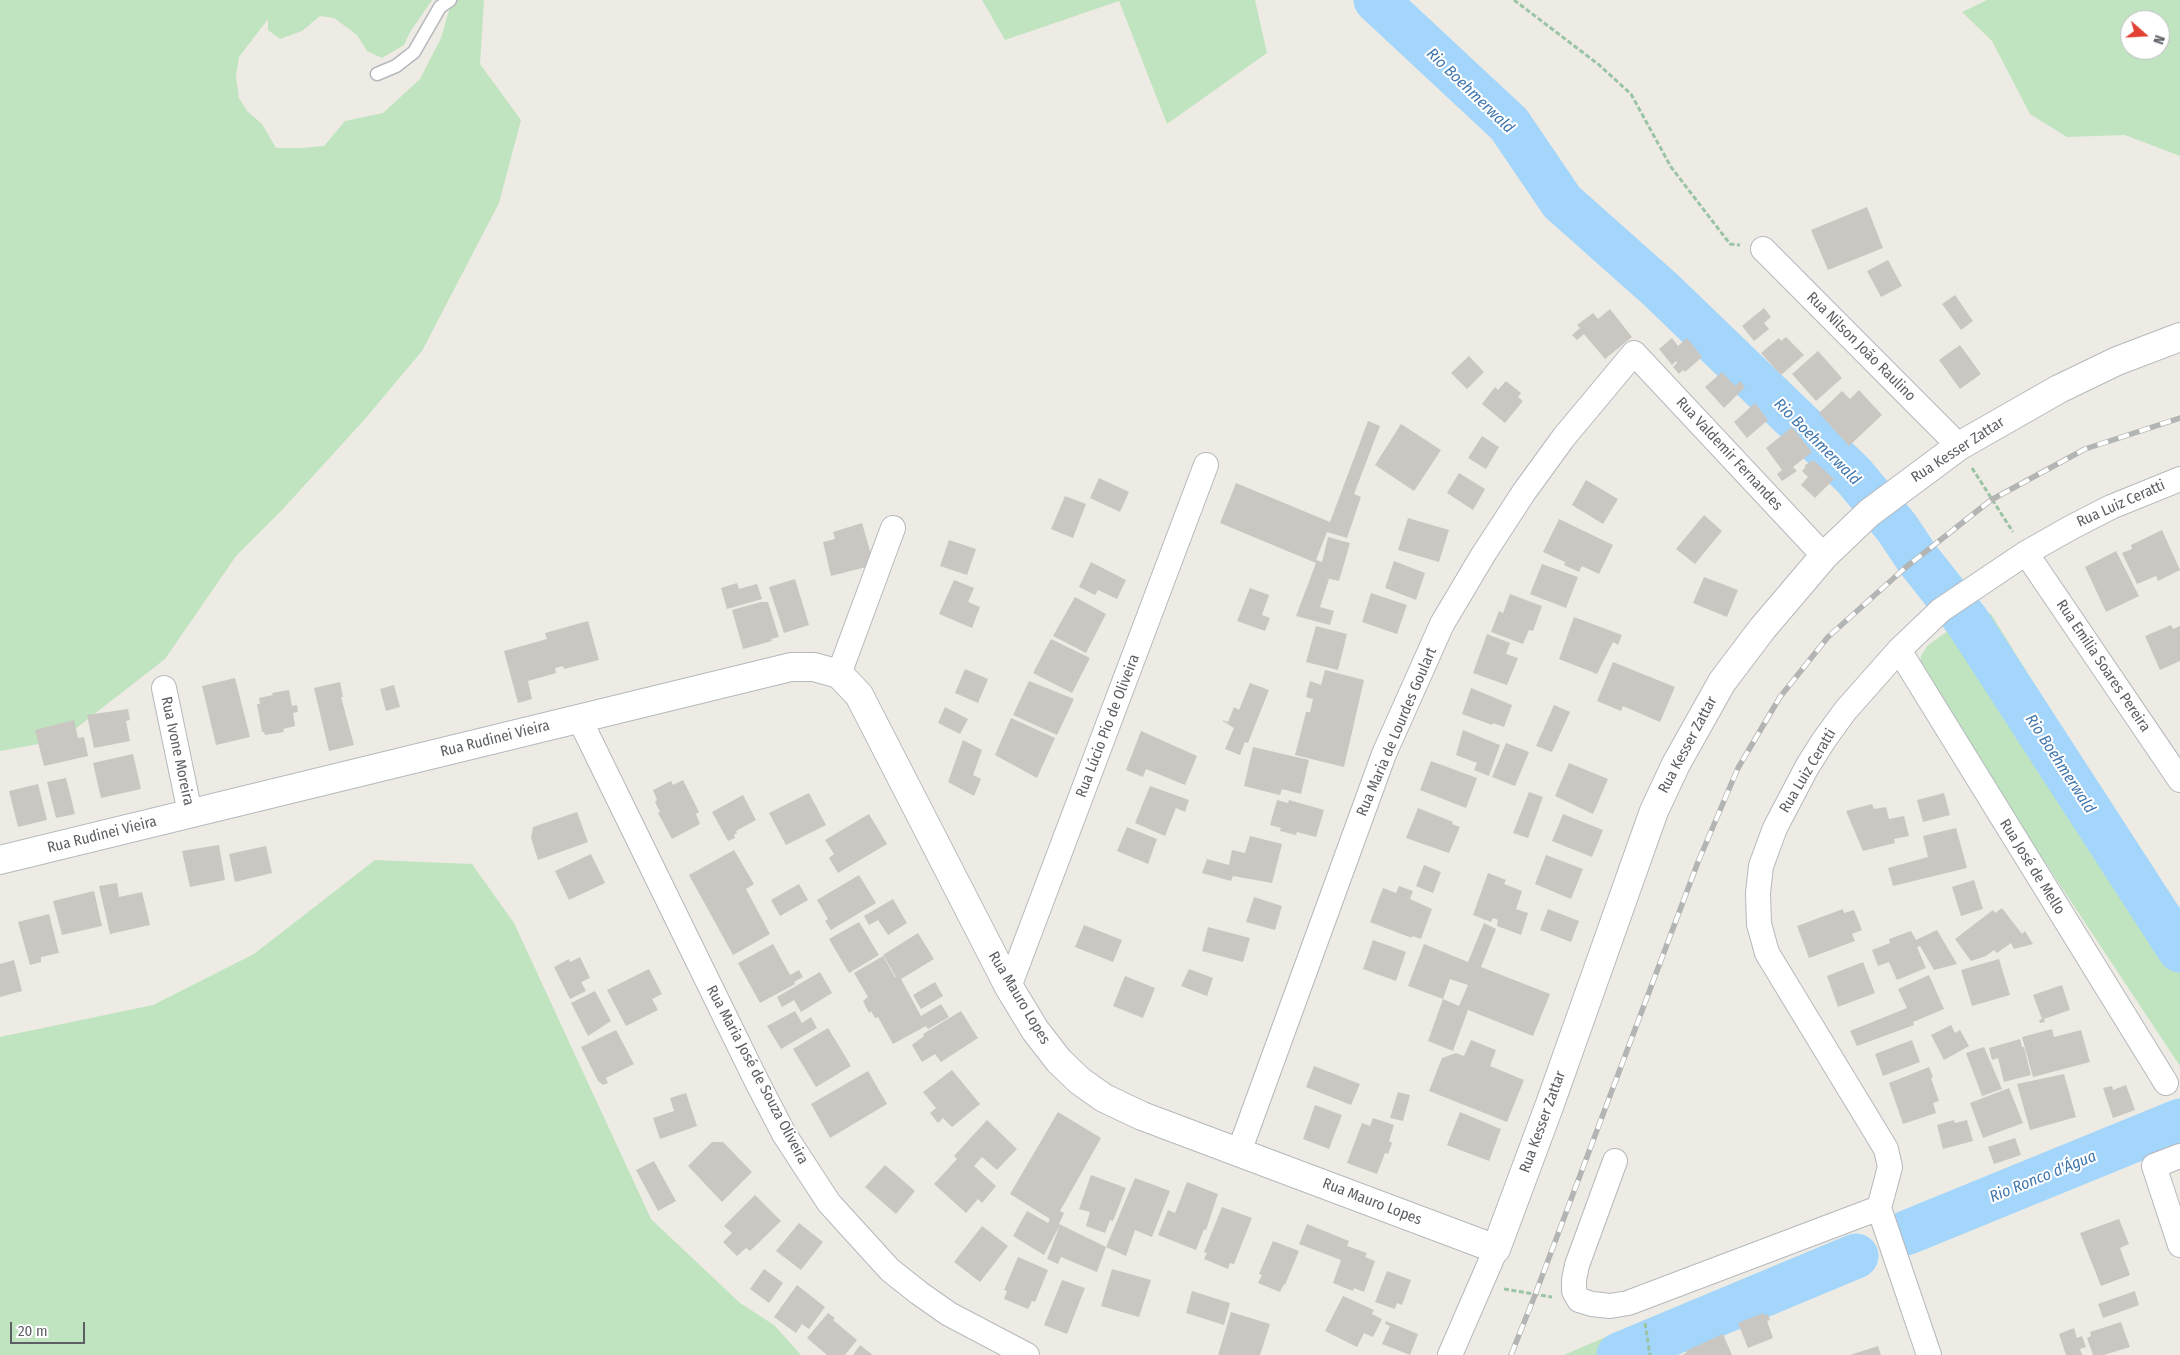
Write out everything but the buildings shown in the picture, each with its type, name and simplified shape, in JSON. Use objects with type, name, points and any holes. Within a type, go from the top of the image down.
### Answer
[{"type":"street","name":"Rua Nilson João Raulino","points":[[1763,249],[1959,446]]},
{"type":"street","name":"Rua Kesser Zattar","points":[[1450,1355],[1496,1249],[1550,1104],[1654,811],[1676,764],[1722,682],[1762,629],[1824,556],[1869,513],[1897,490],[1959,446],[2058,389],[2117,361],[2180,336]]},
{"type":"street","name":"Rua Valdemir Fernandes","points":[[1634,353],[1824,556]]},
{"type":"street","name":"Rua Maria de Lourdes Goulart","points":[[1240,1152],[1384,754],[1442,624],[1482,555],[1524,492],[1564,437],[1634,353]]},
{"type":"street","name":"Rua Lúcio Pio de Oliveira","points":[[1009,987],[1206,465]]},
{"type":"street","name":"Rua Luiz Ceratti","points":[[1879,1208],[1890,1167],[1886,1149],[1767,953],[1759,924],[1758,893],[1761,866],[1775,828],[1807,767],[1845,711],[1899,650],[1941,610],[2026,553],[2072,526],[2111,507],[2180,479]]},
{"type":"street","points":[[838,674],[893,528]]},
{"type":"street","name":"Rua Emília Soares Pereira","points":[[2026,553],[2180,780]]},
{"type":"street","name":"Rua José de Mello","points":[[1899,650],[2166,1083]]},
{"type":"street","name":"Rua Rudinei Vieira","points":[[0,860],[791,667],[814,667],[838,674]]},
{"type":"street","name":"Rua Mauro Lopes","points":[[838,674],[859,695],[1009,987],[1035,1030],[1059,1061],[1080,1081],[1104,1098],[1142,1116],[1496,1249]]},
{"type":"street","name":"Rua Ivone Moreira","points":[[164,688],[190,813]]},
{"type":"street","name":"Rua Maria José de Souza Oliveira","points":[[579,718],[756,1080],[784,1134],[829,1203],[890,1270],[949,1314],[1027,1355]]},
{"type":"street","points":[[2180,1156],[2154,1166],[2180,1245]]},
{"type":"street","points":[[1615,1161],[1577,1265],[1574,1291],[1580,1300],[1592,1304],[1610,1306],[1628,1303],[1879,1208],[1929,1355]]},
{"type":"lane","points":[[377,74],[396,66],[414,52],[440,7],[450,0]]},
{"type":"path","points":[[1514,0],[1598,64],[1632,94],[1671,167],[1730,244],[1763,249]]},
{"type":"path","points":[[1959,446],[1991,500],[2026,553]]},
{"type":"path","points":[[1481,1284],[1535,1295],[1580,1300]]},
{"type":"path","points":[[1645,1323],[1650,1355]]},
{"type":"green space","points":[[0,0],[432,0],[410,32],[404,45],[382,58],[367,51],[357,35],[334,18],[320,16],[302,31],[280,39],[268,30],[268,19],[239,57],[236,76],[239,98],[247,111],[262,124],[276,148],[303,148],[324,146],[345,121],[383,113],[420,79],[441,38],[452,0],[484,0],[480,64],[521,120],[499,203],[422,351],[365,419],[281,511],[236,556],[165,659],[61,740],[0,751]]},
{"type":"green space","points":[[982,0],[1255,0],[1267,53],[1167,124],[1119,1],[1005,40]]},
{"type":"green space","points":[[1987,0],[2180,0],[2180,156],[2125,135],[2067,137],[2030,114],[1992,41],[1962,12]]},
{"type":"green space","points":[[1978,609],[1991,614],[2180,919],[2180,1066],[1919,672],[1921,656],[1927,646]]},
{"type":"green space","points":[[375,860],[472,864],[514,923],[651,1219],[740,1303],[774,1325],[801,1355],[0,1355],[0,1037],[153,1005],[254,954]]},
{"type":"green space","points":[[1836,1250],[1834,1275],[1704,1331],[1661,1355],[1564,1355],[1645,1320],[1806,1258]]},
{"type":"waterway","name":"Rio Boehmerwald","points":[[1376,0],[1509,124],[1562,202],[1661,290],[1854,476],[1897,528],[1917,558],[1967,621],[2180,950]]},
{"type":"waterway","name":"Rio Ronco d'Água","points":[[1906,1233],[2180,1121]]},
{"type":"waterway","name":"Rio Ronco d'Água","points":[[1619,1355],[1856,1256]]},
{"type":"railway","points":[[1511,1355],[1698,862],[1738,768],[1780,697],[1828,637],[1905,568],[1991,500],[2085,449],[2180,418]]}]
